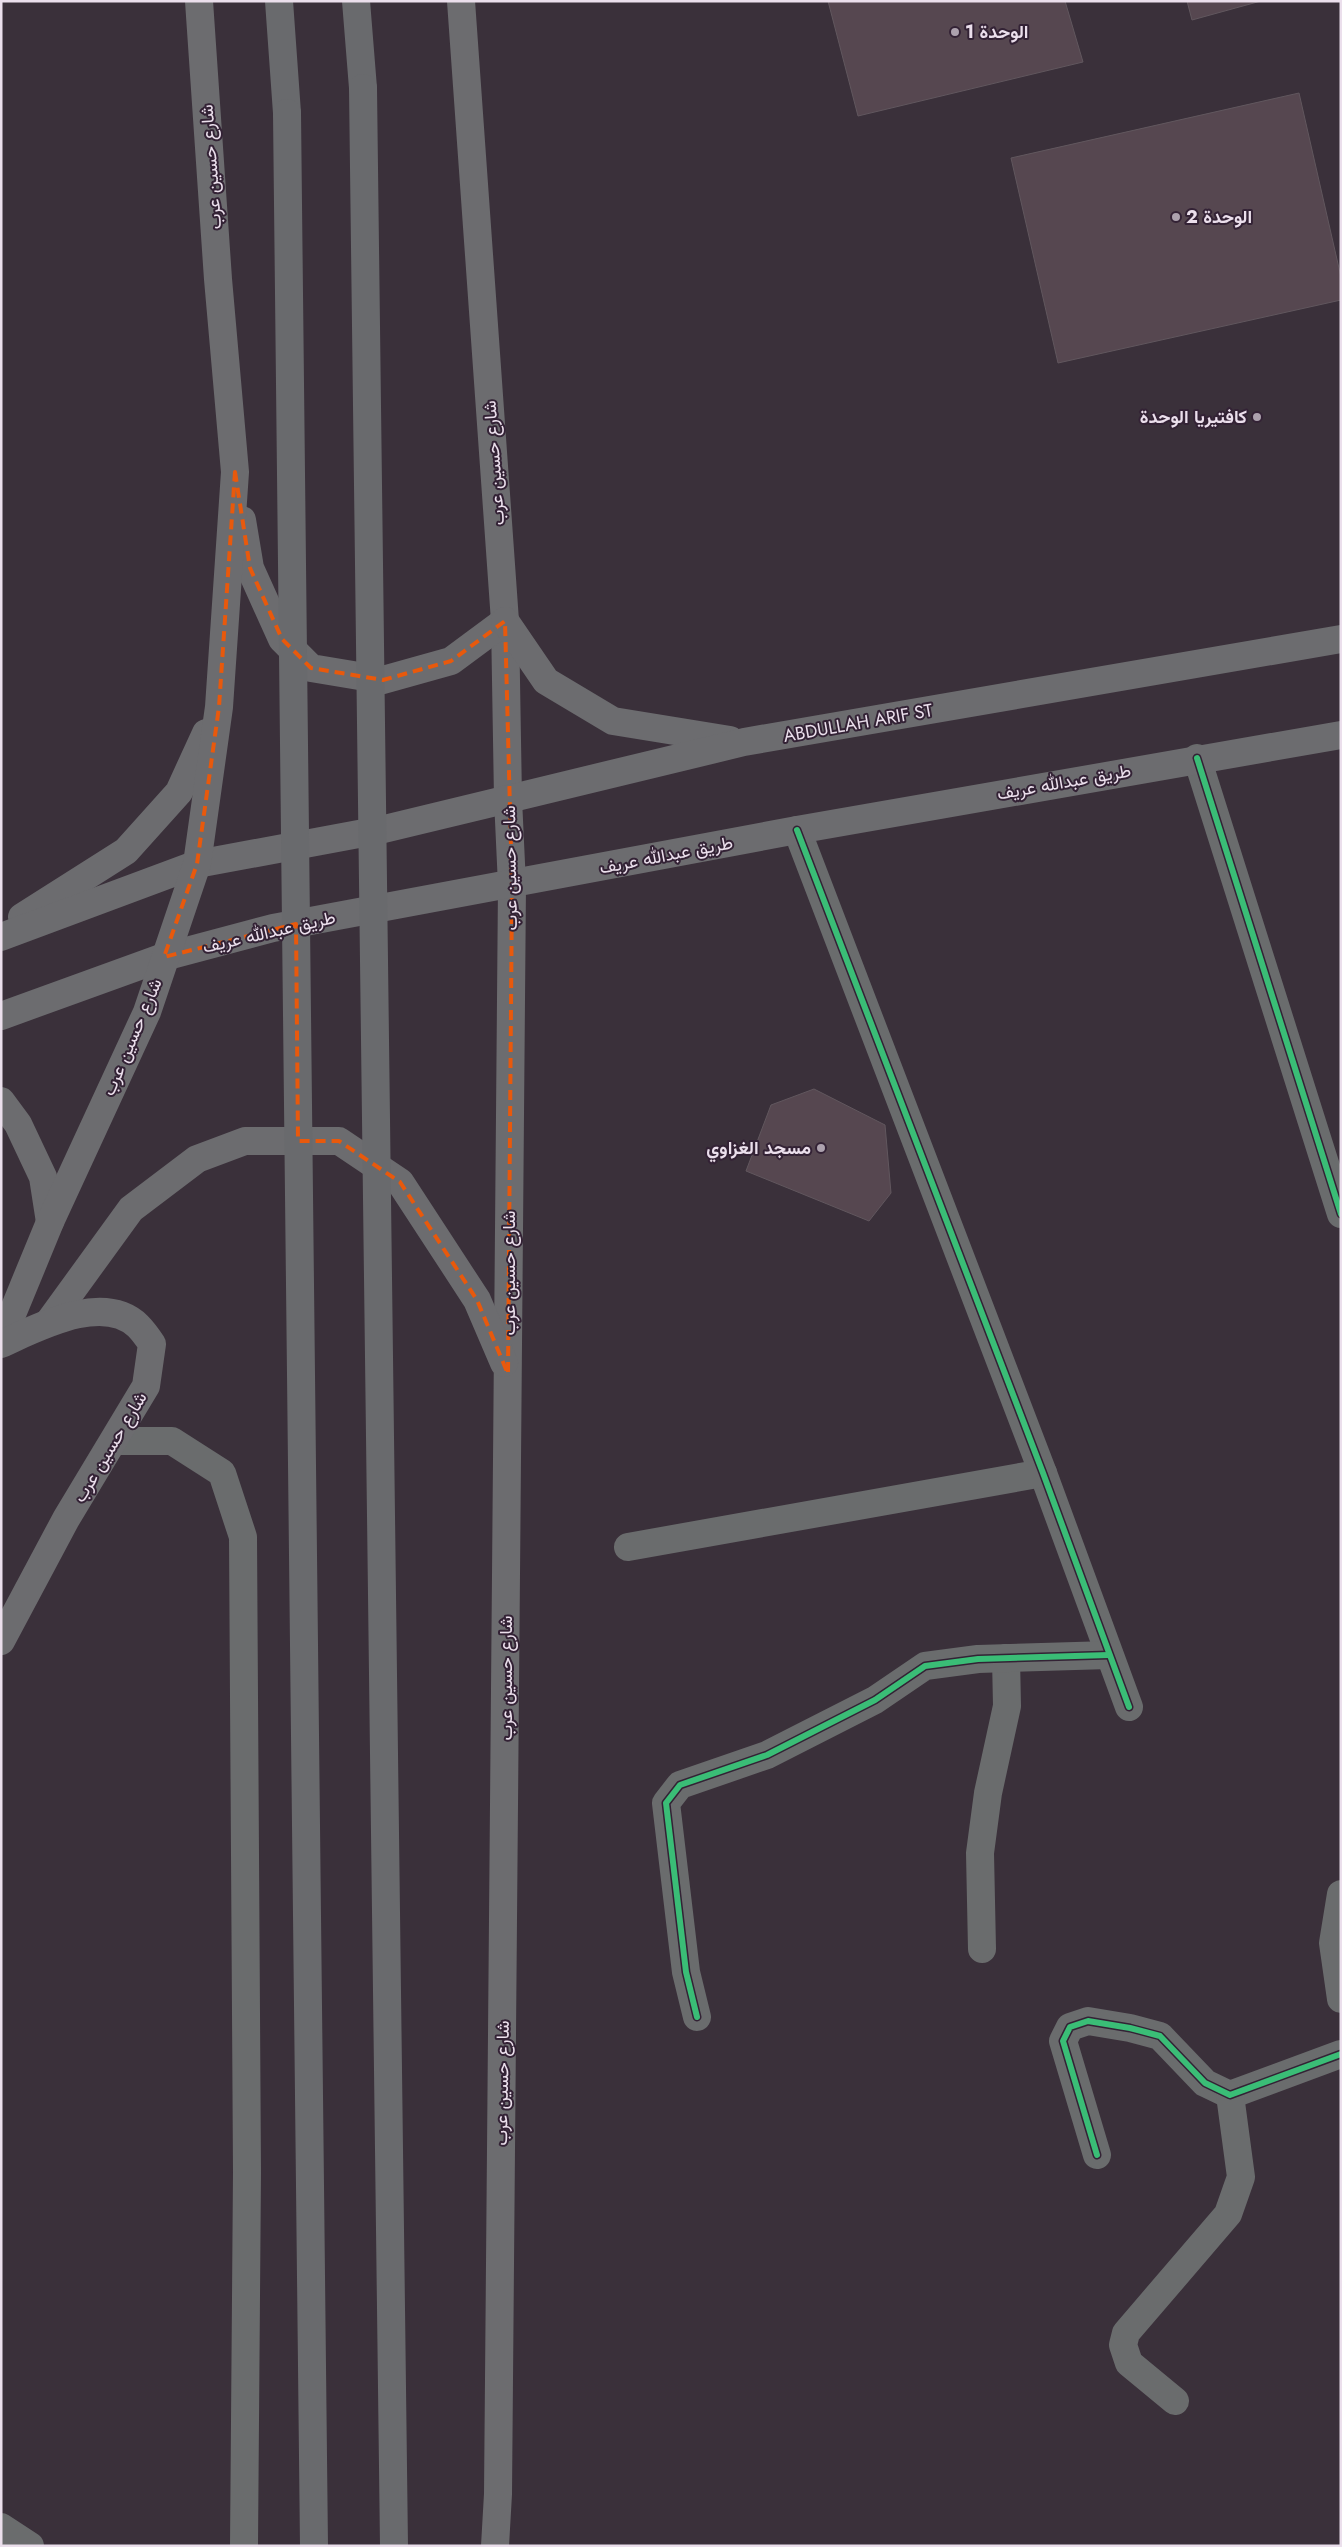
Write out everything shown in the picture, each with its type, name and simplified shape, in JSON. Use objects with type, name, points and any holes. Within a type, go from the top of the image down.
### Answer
[{"type":"highway","points":[[279,1],[287,113],[314,2546]]},
{"type":"highway","points":[[356,1],[363,88],[394,2546]]},
{"type":"main road","name":"شارع حسين عرب","points":[[1,1343],[50,1222],[147,1012],[197,864],[218,707],[234,472],[200,1]]},
{"type":"main road","name":"شارع حسين عرب","points":[[461,1],[505,621],[508,799],[512,885],[498,2455],[495,2546]]},
{"type":"main road","points":[[234,472],[250,568],[282,639],[311,668],[383,680],[451,661],[505,621],[546,681],[613,721],[744,742]]},
{"type":"main road","name":"ABDULLAH ARIF ST","points":[[197,864],[380,830],[744,742],[1341,639]]},
{"type":"main road","points":[[1,930],[126,851],[179,792],[218,707]]},
{"type":"main road","name":"طريق عبدالله عريف","points":[[1,1016],[164,957],[273,928],[512,885],[797,830],[1197,758],[1341,735]]},
{"type":"main road","points":[[1,937],[197,864]]},
{"type":"main road","points":[[1,1101],[18,1124],[43,1176],[50,1222]]},
{"type":"main road","points":[[49,1322],[131,1208],[197,1159],[245,1141],[339,1141],[400,1182],[477,1300],[508,1374]]},
{"type":"main road","name":"شارع حسين عرب","points":[[1,1343],[49,1322],[91,1311],[120,1316],[138,1325],[152,1344],[146,1386],[115,1441],[66,1519],[1,1640]]},
{"type":"street","points":[[1197,758],[1341,1214]]},
{"type":"street","points":[[797,830],[1043,1473],[1129,1707]]},
{"type":"street","points":[[115,1441],[172,1441],[222,1474],[243,1537],[247,2162],[244,2546]]},
{"type":"street","points":[[628,1547],[1043,1473]]},
{"type":"street","points":[[697,2017],[686,1972],[666,1803],[680,1785],[768,1755],[875,1700],[925,1666],[978,1659],[1109,1655]]},
{"type":"street","points":[[982,1949],[980,1853],[988,1793],[1007,1706],[1006,1658]]},
{"type":"street","points":[[1341,1894],[1333,1943],[1341,1998]]},
{"type":"street","points":[[1097,2155],[1063,2042],[1070,2027],[1088,2021],[1130,2028],[1160,2036],[1205,2083],[1230,2095],[1341,2054]]},
{"type":"street","points":[[1175,2401],[1129,2363],[1123,2345],[1126,2334],[1228,2214],[1241,2177],[1230,2095]]},
{"type":"street","points":[[1,2526],[30,2546]]},
{"type":"highlighted area","points":[[235,472],[250,568],[282,639],[311,668],[383,680],[451,661],[505,621],[512,885],[508,1374],[477,1300],[400,1182],[339,1141],[298,1141],[296,924],[164,957],[197,864],[219,707]]},
{"type":"building","name":"الوحدة 1","points":[[828,1],[1065,1],[1083,62],[858,116]]},
{"type":"building","points":[[1187,1],[1261,1],[1192,20]]},
{"type":"building","name":"الوحدة 2","points":[[1299,93],[1341,277],[1341,300],[1058,363],[1011,158]]},
{"type":"building","name":"مسجد الغزاوي","points":[[814,1089],[885,1125],[891,1193],[869,1221],[746,1171],[771,1105]]},
{"type":"cycle path","points":[[1197,758],[1341,1214]]},
{"type":"cycle path","points":[[797,830],[1043,1473],[1129,1707]]},
{"type":"cycle path","points":[[697,2017],[686,1972],[666,1803],[680,1785],[767,1755],[875,1700],[925,1666],[978,1659],[1109,1655]]},
{"type":"cycle path","points":[[1097,2155],[1063,2041],[1070,2027],[1088,2021],[1130,2028],[1160,2036],[1205,2083],[1230,2095],[1341,2054]]},
{"type":"place","name":"الوحدة 1","points":[[955,32]]},
{"type":"place","name":"الوحدة 2","points":[[1176,217]]},
{"type":"place","name":"كافتيريا الوحدة","points":[[1257,417]]},
{"type":"place","name":"مسجد الغزاوي","points":[[821,1148]]}]
